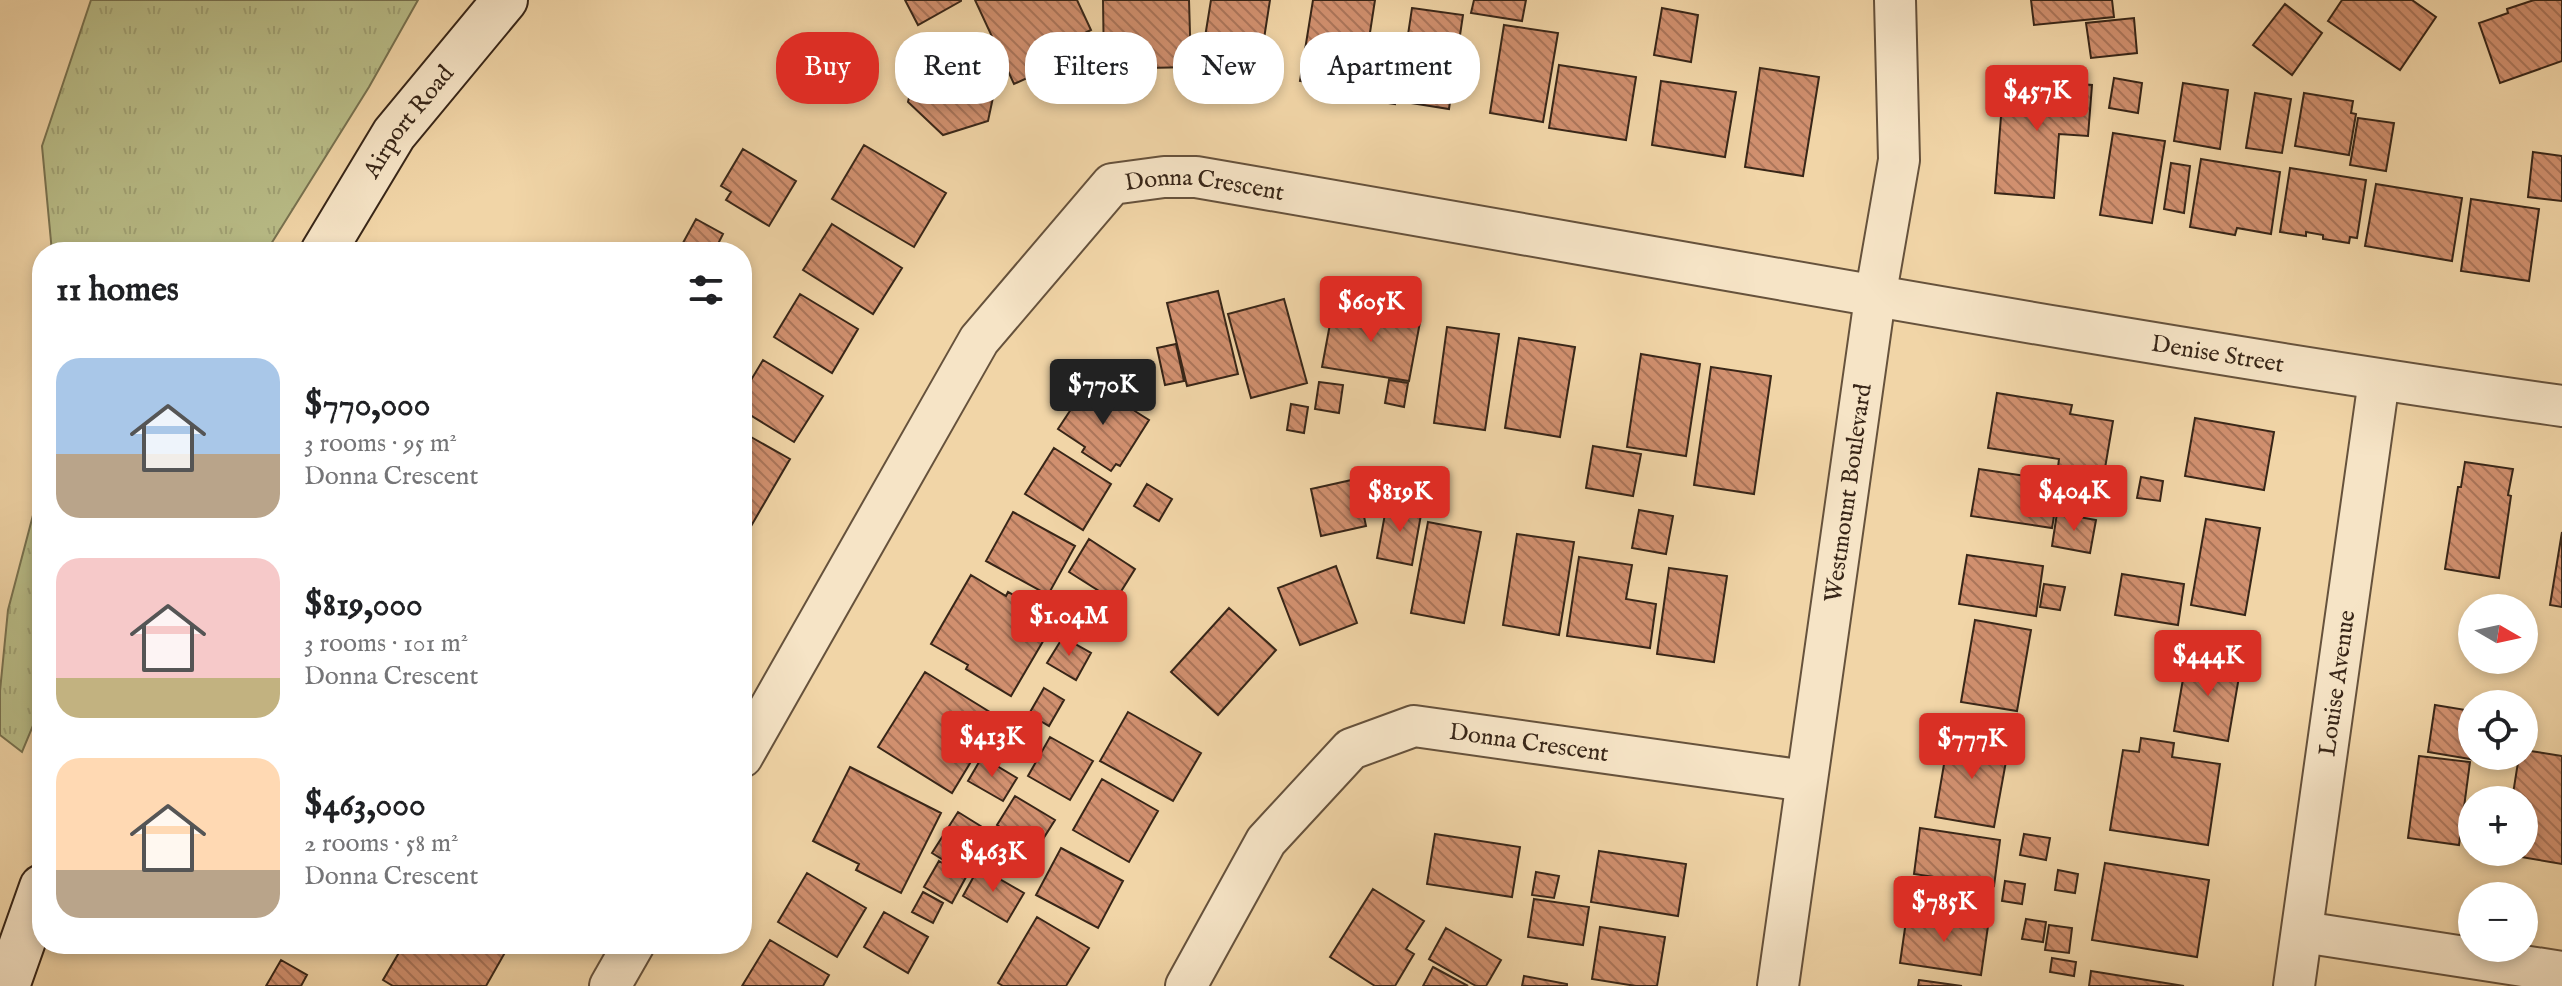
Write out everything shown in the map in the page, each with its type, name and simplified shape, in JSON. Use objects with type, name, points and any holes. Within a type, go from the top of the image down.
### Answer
[{"type":"main road","name":"Airport Road","points":[[329,242],[394,134],[505,0]]},
{"type":"main road","points":[[7,986],[32,915]]},
{"type":"street","name":"Westmount Boulevard","points":[[1778,986],[1875,298],[1899,160],[1895,0]]},
{"type":"street","name":"Donna Crescent","points":[[752,739],[979,340],[1112,184],[1164,177],[1196,177],[1875,298]]},
{"type":"street","name":"Denise Street","points":[[1875,298],[2379,380],[2562,406]]},
{"type":"street","name":"Louise Avenue","points":[[2294,986],[2379,380]]},
{"type":"street","name":"Donna Crescent","points":[[1186,986],[1266,841],[1351,749],[1414,726],[1806,781]]},
{"type":"street","points":[[2303,932],[2562,972]]},
{"type":"street","points":[[610,986],[628,954]]},
{"type":"green space","points":[[91,0],[418,0],[369,87],[272,242],[51,242],[42,146]]},
{"type":"green space","points":[[32,519],[32,728],[22,752],[0,735],[0,691],[8,610]]},
{"type":"building","points":[[905,0],[961,0],[961,1],[918,25]]},
{"type":"building","points":[[975,0],[1077,0],[1091,30],[1025,32],[1025,79],[1014,84],[1009,73],[1009,32],[990,32]]},
{"type":"building","points":[[1103,0],[1189,0],[1190,32],[1173,32],[1173,67],[1157,68],[1157,32],[1103,32]]},
{"type":"building","points":[[1211,0],[1270,0],[1265,32],[1206,32]]},
{"type":"building","points":[[1313,0],[1375,0],[1370,32],[1308,32]]},
{"type":"building","points":[[1474,0],[1526,0],[1522,21],[1471,13]]},
{"type":"building","points":[[2031,0],[2112,0],[2114,17],[2034,25]]},
{"type":"building","points":[[2342,0],[2412,0],[2436,17],[2400,70],[2328,21]]},
{"type":"building","points":[[2534,0],[2562,0],[2562,61],[2500,83],[2479,23]]},
{"type":"building","points":[[2285,4],[2322,33],[2292,75],[2253,45]]},
{"type":"building","points":[[1412,8],[1463,15],[1460,32],[1408,32]]},
{"type":"building","points":[[1662,8],[1698,15],[1691,62],[1654,55]]},
{"type":"building","points":[[2134,18],[2137,53],[2091,58],[2086,23]]},
{"type":"building","points":[[1504,25],[1558,33],[1543,122],[1490,113]]},
{"type":"building","points":[[1559,65],[1636,77],[1626,140],[1549,128]]},
{"type":"building","points":[[1760,68],[1819,77],[1803,176],[1745,167]]},
{"type":"building","points":[[2004,78],[2092,85],[2088,136],[2059,134],[2054,198],[1995,193]]},
{"type":"building","points":[[2114,78],[2142,83],[2138,113],[2109,108]]},
{"type":"building","points":[[1661,81],[1736,92],[1725,157],[1652,145]]},
{"type":"building","points":[[2183,83],[2228,90],[2220,149],[2174,141]]},
{"type":"building","points":[[2255,93],[2291,99],[2282,153],[2246,148]]},
{"type":"building","points":[[2304,93],[2353,101],[2351,113],[2356,114],[2349,155],[2295,146]]},
{"type":"building","points":[[910,104],[992,104],[988,121],[943,135]]},
{"type":"building","points":[[1417,104],[1450,104],[1449,109]]},
{"type":"building","points":[[2358,118],[2394,123],[2386,171],[2350,165]]},
{"type":"building","points":[[2113,133],[2165,141],[2152,223],[2100,215]]},
{"type":"building","points":[[864,145],[946,193],[914,247],[832,199]]},
{"type":"building","points":[[743,149],[796,181],[769,226],[726,200],[731,192],[721,186]]},
{"type":"building","points":[[2533,152],[2562,156],[2562,201],[2528,197]]},
{"type":"building","points":[[2201,159],[2280,172],[2271,234],[2237,228],[2235,235],[2190,227]]},
{"type":"building","points":[[2171,163],[2190,166],[2184,213],[2164,209]]},
{"type":"building","points":[[2290,168],[2366,180],[2357,238],[2350,237],[2349,243],[2323,239],[2323,235],[2306,232],[2306,236],[2280,232]]},
{"type":"building","points":[[2376,184],[2462,198],[2452,261],[2365,246]]},
{"type":"building","points":[[2471,199],[2539,209],[2529,281],[2461,271]]},
{"type":"building","points":[[696,219],[723,234],[719,242],[683,242]]},
{"type":"building","points":[[832,224],[902,268],[873,314],[803,270]]},
{"type":"building","points":[[1218,291],[1238,374],[1187,386],[1167,303]]},
{"type":"building","points":[[800,294],[858,329],[832,373],[774,337]]},
{"type":"building","points":[[1284,299],[1307,383],[1251,398],[1228,314]]},
{"type":"building","points":[[1333,308],[1420,322],[1409,381],[1322,367]]},
{"type":"building","points":[[1447,327],[1499,334],[1485,430],[1434,423]]},
{"type":"building","points":[[1519,338],[1575,347],[1560,437],[1505,428]]},
{"type":"building","points":[[1176,344],[1184,381],[1165,385],[1157,348]]},
{"type":"building","points":[[1641,354],[1700,364],[1686,456],[1627,447]]},
{"type":"building","points":[[763,360],[823,396],[794,442],[752,416],[752,378]]},
{"type":"building","points":[[1711,367],[1771,376],[1754,494],[1694,485]]},
{"type":"building","points":[[1389,380],[1408,383],[1404,407],[1385,403]]},
{"type":"building","points":[[1089,382],[1149,420],[1120,466],[1116,464],[1111,471],[1082,452],[1085,447],[1058,429]]},
{"type":"building","points":[[1319,382],[1343,385],[1339,413],[1315,409]]},
{"type":"building","points":[[1997,393],[2072,405],[2070,414],[2113,421],[2104,474],[2058,467],[2059,459],[1988,448]]},
{"type":"building","points":[[1291,404],[1308,407],[1304,433],[1287,430]]},
{"type":"building","points":[[2195,418],[2274,432],[2264,490],[2185,476]]},
{"type":"building","points":[[752,438],[790,459],[752,524]]},
{"type":"building","points":[[1593,446],[1641,454],[1633,496],[1586,488]]},
{"type":"building","points":[[1054,448],[1111,484],[1083,530],[1025,494]]},
{"type":"building","points":[[2465,462],[2513,469],[2499,578],[2445,569]]},
{"type":"building","points":[[1979,469],[2060,481],[2052,528],[1971,516]]},
{"type":"building","points":[[2141,477],[2163,481],[2160,501],[2137,498]]},
{"type":"building","points":[[1356,479],[1366,526],[1321,536],[1311,489]]},
{"type":"building","points":[[1147,484],[1172,499],[1159,521],[1134,506]]},
{"type":"building","points":[[1387,503],[1422,509],[1412,565],[1377,558]]},
{"type":"building","points":[[1639,510],[1673,516],[1666,554],[1632,548]]},
{"type":"building","points":[[1013,512],[1075,546],[1048,595],[986,561]]},
{"type":"building","points":[[2057,513],[2096,520],[2090,553],[2052,546]]},
{"type":"building","points":[[2206,519],[2260,528],[2245,615],[2191,605]]},
{"type":"building","points":[[1428,522],[1481,532],[1464,623],[1411,613]]},
{"type":"building","points":[[2562,532],[2562,607],[2550,605]]},
{"type":"building","points":[[1517,534],[1574,542],[1559,635],[1503,625]]},
{"type":"building","points":[[1089,539],[1135,569],[1115,601],[1069,572]]},
{"type":"building","points":[[1967,555],[2043,566],[2036,616],[1959,604]]},
{"type":"building","points":[[1579,557],[1632,565],[1626,599],[1656,604],[1650,648],[1567,636]]},
{"type":"building","points":[[1336,566],[1357,623],[1300,645],[1278,588]]},
{"type":"building","points":[[1669,568],[1727,576],[1714,662],[1657,654]]},
{"type":"building","points":[[2122,574],[2184,584],[2178,625],[2115,615]]},
{"type":"building","points":[[971,575],[1006,596],[1008,592],[1056,619],[1011,696],[966,669],[968,665],[931,644]]},
{"type":"building","points":[[2044,584],[2065,587],[2060,610],[2040,607]]},
{"type":"building","points":[[1229,608],[1276,650],[1218,715],[1171,672]]},
{"type":"building","points":[[1975,620],[2031,630],[2017,711],[1961,702]]},
{"type":"building","points":[[1063,637],[1091,653],[1076,680],[1047,663]]},
{"type":"building","points":[[2187,656],[2241,665],[2228,741],[2174,731]]},
{"type":"building","points":[[925,672],[998,717],[952,793],[878,747]]},
{"type":"building","points":[[1044,688],[1064,700],[1049,726],[1029,714]]},
{"type":"building","points":[[2435,705],[2458,709],[2458,757],[2428,752]]},
{"type":"building","points":[[1128,712],[1201,753],[1173,801],[1100,761]]},
{"type":"building","points":[[1949,735],[2009,745],[1994,827],[1935,817]]},
{"type":"building","points":[[1050,737],[1093,761],[1070,800],[1028,776]]},
{"type":"building","points":[[2141,738],[2174,743],[2172,757],[2220,764],[2208,845],[2110,830],[2123,750],[2139,752]]},
{"type":"building","points":[[2538,752],[2562,756],[2562,864],[2538,860],[2538,786],[2514,786],[2517,770],[2538,770]]},
{"type":"building","points":[[2419,756],[2458,761],[2458,770],[2469,770],[2467,786],[2458,786],[2458,845],[2408,838]]},
{"type":"building","points":[[982,757],[1017,778],[1003,801],[968,781]]},
{"type":"building","points":[[850,767],[941,813],[901,893],[856,870],[859,864],[813,841]]},
{"type":"building","points":[[1102,779],[1158,811],[1129,862],[1073,830]]},
{"type":"building","points":[[1015,796],[1055,820],[1036,850],[997,825]]},
{"type":"building","points":[[958,812],[987,830],[980,840],[985,843],[966,874],[932,853]]},
{"type":"building","points":[[1920,828],[2000,840],[1994,886],[1914,874]]},
{"type":"building","points":[[1435,834],[1520,847],[1512,897],[1427,884]]},
{"type":"building","points":[[2024,834],[2050,838],[2046,860],[2020,855]]},
{"type":"building","points":[[1061,848],[1123,881],[1098,928],[1036,895]]},
{"type":"building","points":[[1599,851],[1686,864],[1678,916],[1591,902]]},
{"type":"building","points":[[939,861],[966,877],[952,903],[924,887]]},
{"type":"building","points":[[2105,863],[2209,880],[2197,957],[2092,940]]},
{"type":"building","points":[[979,867],[1024,893],[1007,922],[963,896]]},
{"type":"building","points":[[2058,870],[2078,874],[2075,893],[2055,890]]},
{"type":"building","points":[[1536,872],[1559,876],[1554,898],[1532,895]]},
{"type":"building","points":[[807,873],[866,908],[837,957],[778,922]]},
{"type":"building","points":[[2005,881],[2025,884],[2022,904],[2002,901]]},
{"type":"building","points":[[1373,889],[1424,921],[1406,949],[1414,954],[1395,986],[1375,986],[1330,957]]},
{"type":"building","points":[[923,892],[943,903],[933,923],[912,912]]},
{"type":"building","points":[[1534,899],[1589,907],[1583,945],[1528,937]]},
{"type":"building","points":[[884,912],[928,937],[908,973],[864,947]]},
{"type":"building","points":[[1907,914],[1988,926],[1981,975],[1900,963]]},
{"type":"building","points":[[1037,917],[1089,948],[1066,986],[1003,986],[998,983]]},
{"type":"building","points":[[2026,919],[2046,922],[2043,942],[2022,939]]},
{"type":"building","points":[[2049,925],[2072,928],[2069,953],[2045,950]]},
{"type":"building","points":[[1600,927],[1665,937],[1657,986],[1592,979]]},
{"type":"building","points":[[1446,928],[1501,960],[1486,986],[1476,986],[1429,959]]},
{"type":"building","points":[[770,940],[829,975],[823,986],[742,986]]},
{"type":"building","points":[[398,954],[504,954],[486,986],[393,986],[383,980]]},
{"type":"building","points":[[2052,958],[2076,962],[2074,976],[2050,972]]},
{"type":"building","points":[[281,960],[307,975],[301,986],[266,986]]},
{"type":"building","points":[[1433,967],[1468,986],[1423,986]]},
{"type":"building","points":[[2091,971],[2184,986],[2089,986]]},
{"type":"building","points":[[1524,976],[1567,984],[1567,986],[1522,986]]},
{"type":"building","points":[[1919,980],[1962,986],[1918,986]]}]
